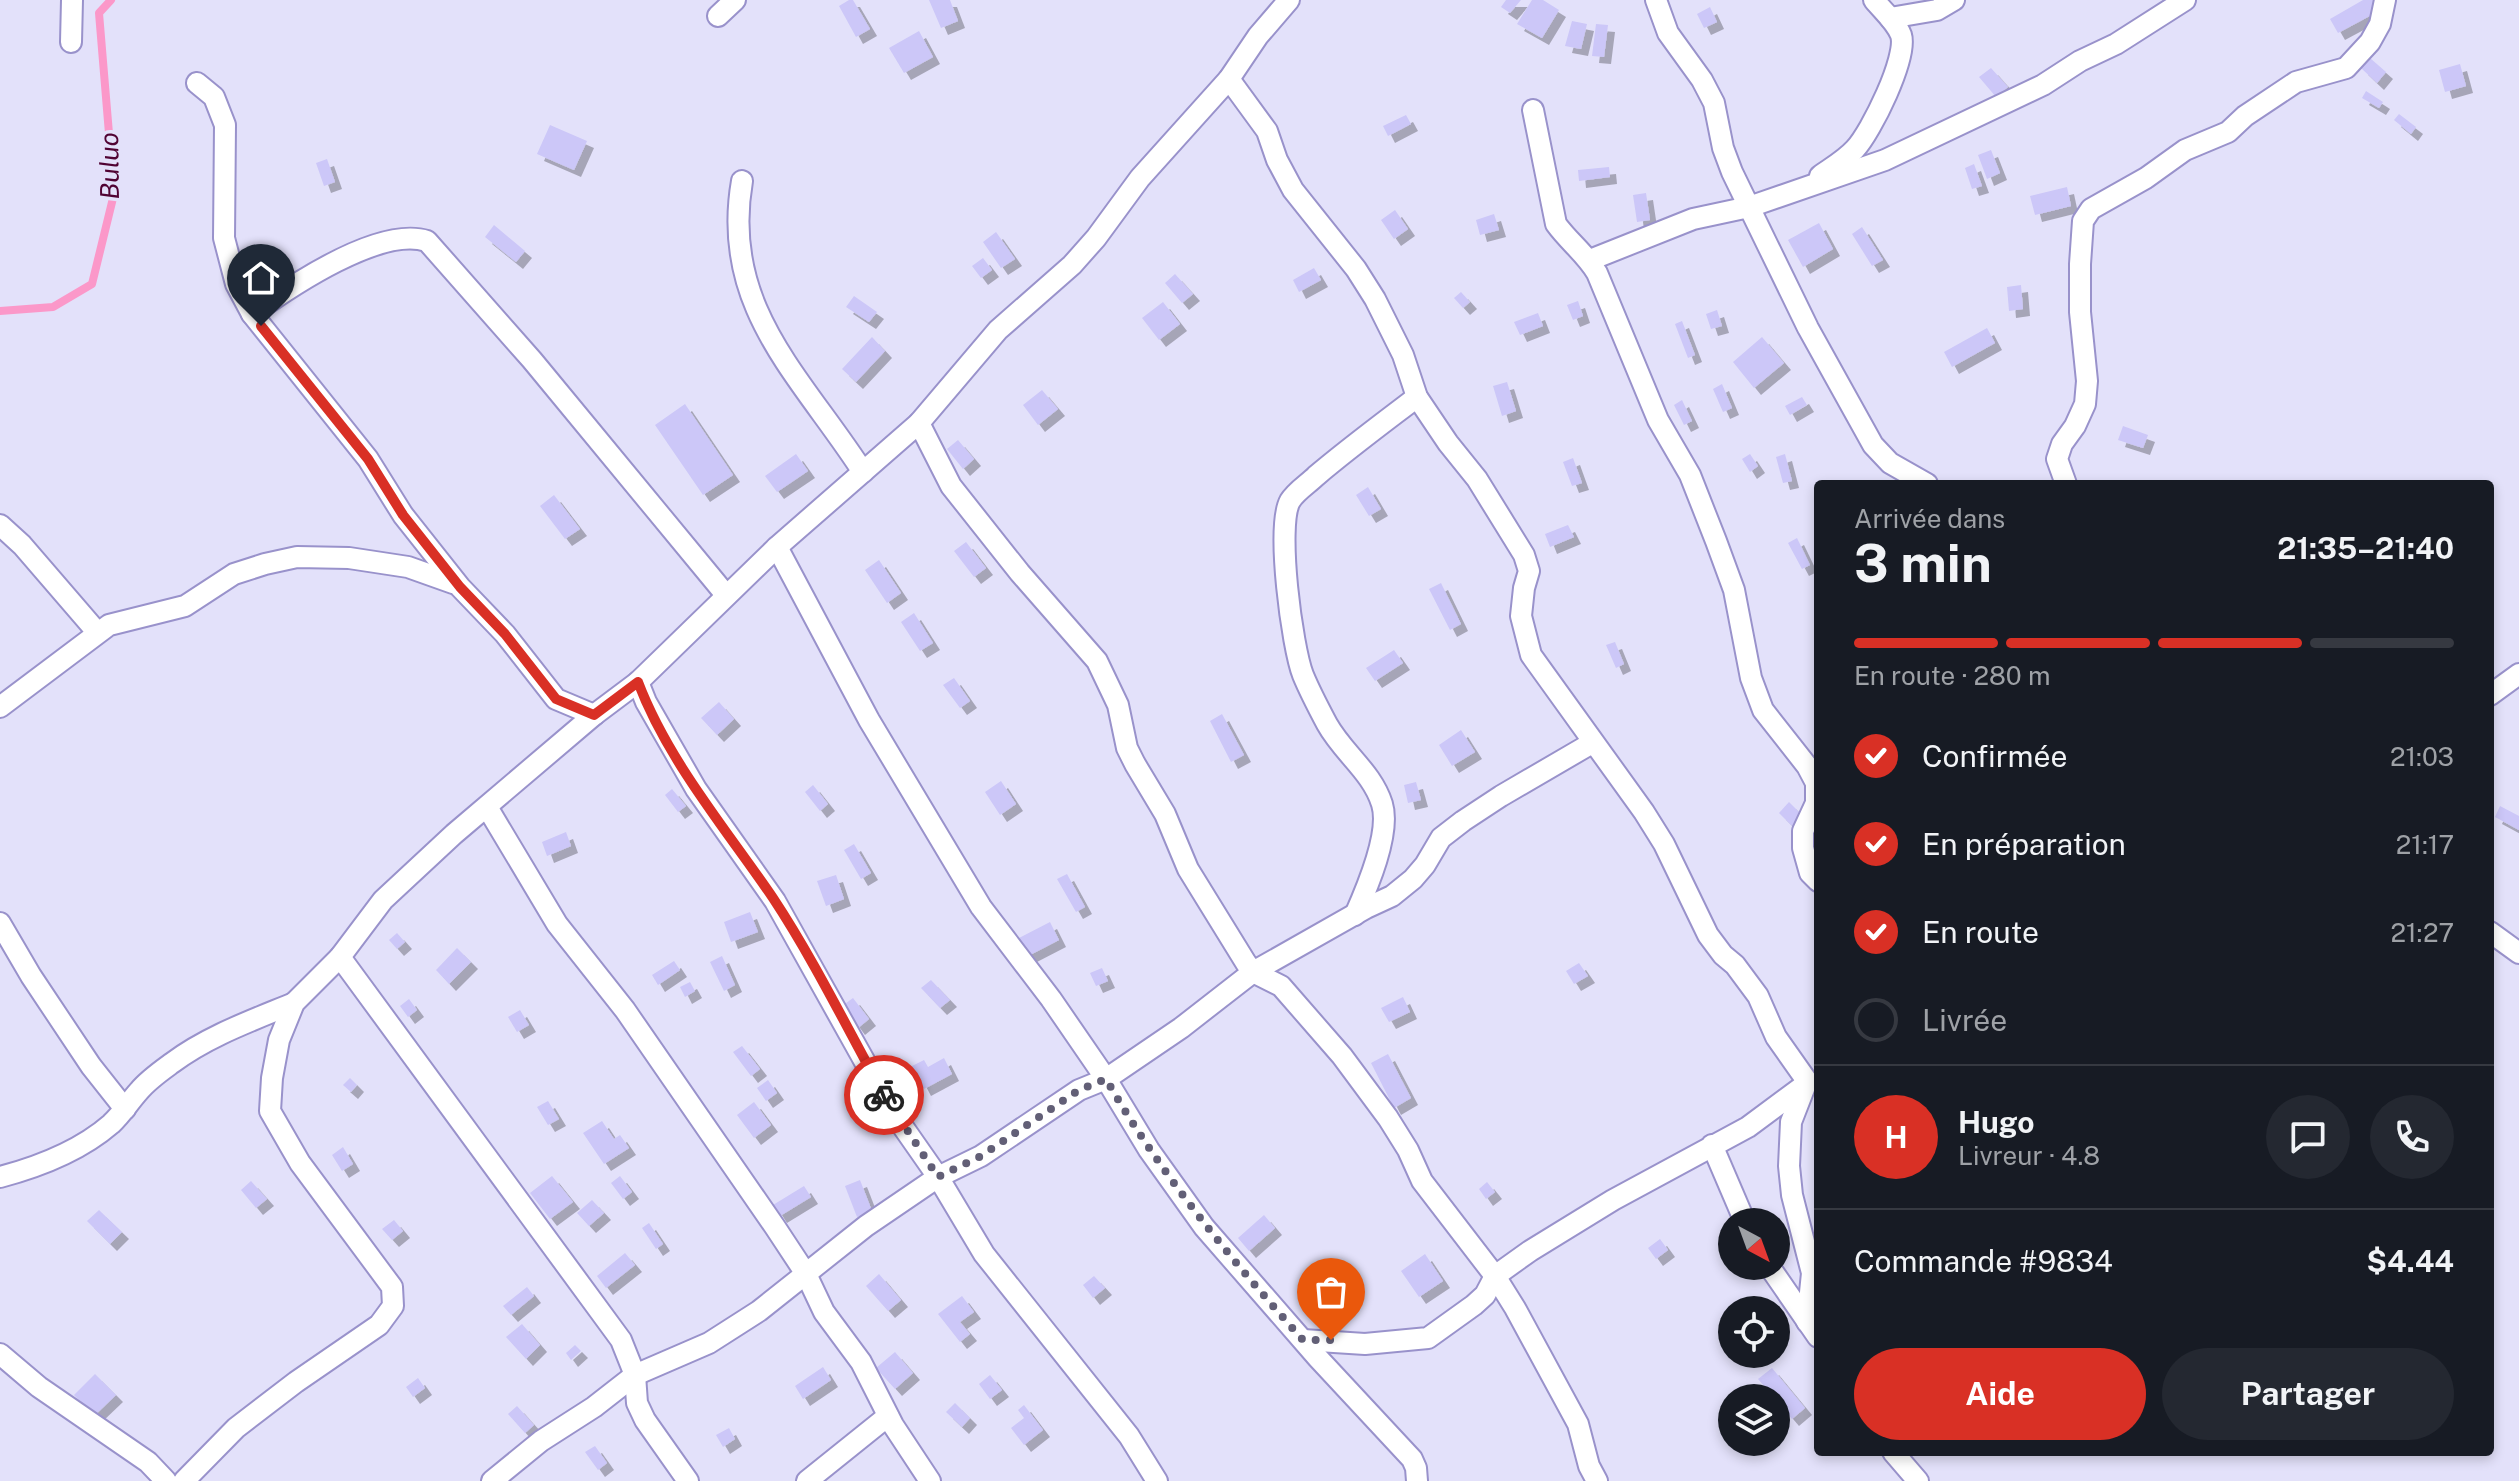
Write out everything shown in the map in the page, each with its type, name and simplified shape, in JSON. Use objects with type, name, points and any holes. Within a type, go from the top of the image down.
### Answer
[{"type":"street","points":[[71,42],[72,0]]},
{"type":"street","points":[[718,16],[735,0]]},
{"type":"street","points":[[184,1481],[236,1428],[379,1325],[393,1306],[392,1287],[300,1163],[270,1111],[279,1040],[294,1003],[340,957],[383,900],[594,715],[638,682],[777,547],[919,423],[998,330],[1072,265],[1096,238],[1140,178],[1229,79],[1258,36],[1289,0]]},
{"type":"street","points":[[1656,0],[1668,33],[1702,80],[1714,103],[1723,148],[1808,328],[1873,445],[1890,463],[1920,480]]},
{"type":"street","points":[[1792,192],[1855,149],[1875,118],[1902,51],[1901,36],[1874,0]]},
{"type":"street","points":[[1890,18],[1937,10],[1954,0]]},
{"type":"street","points":[[1590,260],[1693,219],[1749,207],[1885,160],[2006,105],[2080,61],[2116,44],[2185,0]]},
{"type":"street","points":[[2065,480],[2057,459],[2085,404],[2087,381],[2080,312],[2080,264],[2083,221],[2091,209],[2146,178],[2185,150],[2228,132],[2245,116],[2296,82],[2346,68],[2370,42],[2380,24],[2385,0]]},
{"type":"street","points":[[1229,79],[1267,131],[1277,160],[1293,190],[1347,256],[1375,299],[1403,355],[1417,397],[1477,479],[1524,555],[1529,571],[1521,616],[1531,655],[1644,812],[1664,844],[1708,935],[1758,996],[1776,1037],[1813,1078]]},
{"type":"street","points":[[197,83],[214,97],[225,125],[224,238],[236,284],[252,314],[368,459],[403,515],[460,587],[505,634],[556,699],[594,715]]},
{"type":"street","points":[[1533,110],[1556,224],[1590,260],[1623,330],[1658,420],[1690,475],[1734,590],[1751,678],[1763,710],[1814,779]]},
{"type":"street","points":[[742,181],[737,208],[737,237],[745,279],[759,316],[802,388],[863,472]]},
{"type":"street","points":[[252,314],[288,288],[353,253],[412,236],[427,241],[532,360],[726,595]]},
{"type":"street","points":[[1355,915],[1383,829],[1383,806],[1373,783],[1331,730],[1303,674],[1290,605],[1285,520],[1289,502],[1299,490],[1364,435],[1417,397]]},
{"type":"street","points":[[919,423],[951,486],[1020,573],[1097,661],[1118,705],[1127,748],[1135,764],[1165,814],[1188,869],[1253,972],[1281,986],[1342,1056],[1388,1118],[1408,1150],[1422,1181],[1495,1276],[1578,1424],[1589,1466],[1597,1481]]},
{"type":"street","points":[[0,525],[22,545],[97,632]]},
{"type":"street","points":[[777,547],[869,720],[981,907],[1051,999],[1106,1079],[1149,1150],[1204,1227],[1412,1459],[1417,1481]]},
{"type":"street","points":[[0,707],[97,632],[122,621],[185,606],[234,574],[297,557],[387,562],[424,571],[460,587]]},
{"type":"street","points":[[2494,692],[2519,674]]},
{"type":"street","points":[[638,682],[646,702],[696,789],[775,901],[894,1114],[938,1177],[984,1254],[1129,1436],[1157,1481]]},
{"type":"street","points":[[492,1481],[541,1441],[594,1407],[635,1375],[709,1343],[759,1311],[866,1226],[938,1177],[981,1156],[1079,1090],[1106,1079],[1181,1028],[1253,972],[1392,896],[1425,865],[1441,838],[1463,821],[1592,743]]},
{"type":"street","points":[[487,807],[557,924],[625,1010],[806,1274],[824,1312],[861,1362],[888,1416],[930,1481]]},
{"type":"street","points":[[1814,807],[1803,831],[1803,848],[1814,877]]},
{"type":"street","points":[[0,923],[22,963],[91,1066],[125,1109]]},
{"type":"street","points":[[2494,935],[2519,953]]},
{"type":"street","points":[[340,957],[621,1340],[635,1375],[637,1403],[645,1420],[688,1481]]},
{"type":"street","points":[[0,1177],[28,1169],[72,1149],[109,1125],[138,1091],[175,1060],[247,1022],[294,1003]]},
{"type":"street","points":[[1303,1340],[1365,1344],[1428,1338],[1485,1295],[1495,1276],[1550,1238],[1748,1127],[1813,1078]]},
{"type":"street","points":[[1812,1329],[1812,1273],[1792,1195],[1789,1166],[1791,1122],[1813,1078]]},
{"type":"street","points":[[1712,1145],[1739,1208]]},
{"type":"street","points":[[1779,1280],[1812,1329]]},
{"type":"street","points":[[0,1354],[39,1387],[148,1462],[166,1481]]},
{"type":"street","points":[[807,1481],[888,1416]]},
{"type":"street","points":[[1896,1456],[1918,1481]]},
{"type":"building","points":[[853,0],[870,29],[856,37],[839,6]]},
{"type":"building","points":[[929,0],[950,0],[958,21],[941,28]]},
{"type":"building","points":[[1506,0],[1521,0],[1510,13],[1501,7]]},
{"type":"building","points":[[1532,0],[1543,0],[1559,10],[1542,38],[1517,24]]},
{"type":"building","points":[[2363,0],[2373,0],[2379,11],[2338,33],[2330,19]]},
{"type":"building","points":[[1710,7],[1717,22],[1704,28],[1697,14]]},
{"type":"building","points":[[1572,21],[1587,24],[1581,49],[1565,46]]},
{"type":"building","points":[[1596,24],[1608,25],[1604,57],[1592,56]]},
{"type":"building","points":[[919,31],[933,57],[904,73],[889,48]]},
{"type":"building","points":[[2370,58],[2386,72],[2377,83],[2361,68]]},
{"type":"building","points":[[2460,64],[2466,86],[2445,92],[2439,70]]},
{"type":"building","points":[[1991,68],[2008,87],[1996,97],[1979,77]]},
{"type":"building","points":[[2366,91],[2383,102],[2379,108],[2362,98]]},
{"type":"building","points":[[2399,114],[2416,127],[2411,134],[2394,120]]},
{"type":"building","points":[[1406,115],[1411,124],[1388,136],[1383,126]]},
{"type":"building","points":[[550,125],[587,141],[574,170],[537,154]]},
{"type":"building","points":[[1991,150],[2000,173],[1987,179],[1978,155]]},
{"type":"building","points":[[327,159],[335,182],[324,186],[316,163]]},
{"type":"building","points":[[1974,164],[1982,186],[1972,189],[1965,168]]},
{"type":"building","points":[[1609,167],[1610,177],[1579,181],[1578,170]]},
{"type":"building","points":[[2067,187],[2071,206],[2035,215],[2030,196]]},
{"type":"building","points":[[1646,193],[1650,220],[1637,222],[1633,195]]},
{"type":"building","points":[[1395,210],[1408,229],[1394,239],[1381,220]]},
{"type":"building","points":[[1494,214],[1499,230],[1480,235],[1476,220]]},
{"type":"building","points":[[1819,223],[1833,249],[1803,267],[1788,240]]},
{"type":"building","points":[[494,225],[525,251],[516,262],[485,237]]},
{"type":"building","points":[[1862,227],[1883,260],[1872,266],[1852,234]]},
{"type":"building","points":[[996,232],[1015,259],[1001,268],[983,242]]},
{"type":"building","points":[[983,258],[992,270],[981,278],[972,266]]},
{"type":"building","points":[[1314,268],[1321,280],[1299,292],[1293,280]]},
{"type":"building","points":[[1175,274],[1193,294],[1182,303],[1165,283]]},
{"type":"building","points":[[2021,285],[2023,309],[2009,311],[2007,287]]},
{"type":"building","points":[[1461,292],[1470,302],[1463,308],[1454,298]]},
{"type":"building","points":[[854,296],[877,312],[869,322],[846,307]]},
{"type":"building","points":[[1578,301],[1583,316],[1573,320],[1567,305]]},
{"type":"building","points":[[1163,302],[1180,324],[1159,340],[1142,318]]},
{"type":"building","points":[[1717,310],[1722,326],[1711,329],[1706,314]]},
{"type":"building","points":[[1538,313],[1543,326],[1520,335],[1514,322]]},
{"type":"building","points":[[1682,321],[1695,355],[1688,358],[1675,324]]},
{"type":"building","points":[[1987,328],[1995,343],[1952,367],[1944,352]]},
{"type":"building","points":[[872,337],[885,351],[856,382],[842,369]]},
{"type":"building","points":[[1762,337],[1784,363],[1754,388],[1733,362]]},
{"type":"building","points":[[1507,382],[1516,411],[1502,416],[1493,386]]},
{"type":"building","points":[[1722,384],[1732,408],[1723,412],[1713,389]]},
{"type":"building","points":[[1042,390],[1058,409],[1038,425],[1023,405]]},
{"type":"building","points":[[1802,397],[1807,405],[1790,415],[1785,406]]},
{"type":"building","points":[[1682,400],[1692,421],[1684,425],[1674,405]]},
{"type":"building","points":[[685,404],[733,475],[703,495],[655,425]]},
{"type":"building","points":[[2123,426],[2148,435],[2143,448],[2118,440]]},
{"type":"building","points":[[958,440],[974,459],[963,469],[947,449]]},
{"type":"building","points":[[796,454],[808,471],[777,492],[765,476]]},
{"type":"building","points":[[1750,454],[1758,466],[1750,472],[1742,459]]},
{"type":"building","points":[[1785,454],[1792,481],[1783,483],[1776,457]]},
{"type":"building","points":[[1573,458],[1582,483],[1572,486],[1563,462]]},
{"type":"building","points":[[1368,487],[1381,509],[1369,516],[1356,495]]},
{"type":"building","points":[[554,495],[580,529],[565,539],[540,506]]},
{"type":"building","points":[[1568,525],[1574,537],[1550,547],[1545,534]]},
{"type":"building","points":[[1797,538],[1810,565],[1802,569],[1788,543]]},
{"type":"building","points":[[966,542],[986,568],[974,577],[954,551]]},
{"type":"building","points":[[879,560],[901,593],[887,603],[865,570]]},
{"type":"building","points":[[1441,583],[1461,624],[1450,630],[1429,589]]},
{"type":"building","points":[[914,613],[933,643],[920,651],[901,622]]},
{"type":"building","points":[[1615,642],[1624,664],[1616,668],[1606,645]]},
{"type":"building","points":[[1394,650],[1403,663],[1375,681],[1366,668]]},
{"type":"building","points":[[954,678],[970,701],[960,708],[943,685]]},
{"type":"building","points":[[719,702],[734,719],[717,735],[701,718]]},
{"type":"building","points":[[1222,714],[1244,755],[1231,762],[1210,721]]},
{"type":"building","points":[[1461,730],[1475,752],[1452,766],[1439,745]]},
{"type":"building","points":[[1001,781],[1016,804],[1000,815],[985,792]]},
{"type":"building","points":[[1416,782],[1421,800],[1408,803],[1404,785]]},
{"type":"building","points":[[813,785],[828,804],[820,811],[805,792]]},
{"type":"building","points":[[672,789],[686,806],[678,812],[665,795]]},
{"type":"building","points":[[1789,802],[1802,815],[1792,826],[1779,813]]},
{"type":"building","points":[[2500,806],[2519,816],[2519,830],[2495,817]]},
{"type":"building","points":[[566,832],[571,846],[547,856],[542,842]]},
{"type":"building","points":[[854,844],[871,873],[861,879],[844,850]]},
{"type":"building","points":[[1067,874],[1085,907],[1076,912],[1057,879]]},
{"type":"building","points":[[836,875],[844,899],[826,906],[817,881]]},
{"type":"building","points":[[750,912],[758,932],[731,942],[724,922]]},
{"type":"building","points":[[1050,922],[1059,940],[1028,956],[1019,938]]},
{"type":"building","points":[[397,933],[405,942],[397,949],[389,940]]},
{"type":"building","points":[[457,948],[471,962],[449,984],[436,970]]},
{"type":"building","points":[[722,956],[735,985],[724,991],[710,962]]},
{"type":"building","points":[[674,961],[680,970],[658,985],[652,975]]},
{"type":"building","points":[[1579,963],[1588,976],[1574,984],[1566,971]]},
{"type":"building","points":[[1102,968],[1108,981],[1096,986],[1090,973]]},
{"type":"building","points":[[931,980],[950,1000],[940,1008],[921,988]]},
{"type":"building","points":[[690,982],[695,991],[685,997],[680,987]]},
{"type":"building","points":[[1403,997],[1410,1012],[1389,1022],[1381,1008]]},
{"type":"building","points":[[853,998],[869,1019],[858,1028],[842,1006]]},
{"type":"building","points":[[409,999],[417,1010],[408,1017],[400,1006]]},
{"type":"building","points":[[520,1010],[529,1025],[517,1032],[508,1017]]},
{"type":"building","points":[[742,1046],[760,1069],[751,1076],[733,1052]]},
{"type":"building","points":[[1388,1054],[1411,1098],[1394,1108],[1371,1063]]},
{"type":"building","points":[[944,1058],[952,1074],[924,1089],[912,1066],[924,1060],[928,1067]]},
{"type":"building","points":[[350,1078],[357,1085],[351,1092],[343,1085]]},
{"type":"building","points":[[768,1080],[777,1093],[766,1101],[757,1088]]},
{"type":"building","points":[[548,1101],[559,1119],[548,1125],[537,1107]]},
{"type":"building","points":[[754,1102],[771,1125],[754,1138],[737,1115]]},
{"type":"building","points":[[602,1121],[614,1139],[620,1135],[629,1148],[604,1164],[583,1133]]},
{"type":"building","points":[[343,1147],[353,1164],[342,1171],[332,1155]]},
{"type":"building","points":[[552,1176],[573,1202],[550,1219],[530,1193]]},
{"type":"building","points":[[620,1176],[632,1192],[623,1199],[611,1183]]},
{"type":"building","points":[[860,1180],[872,1211],[857,1217],[845,1186]]},
{"type":"building","points":[[251,1181],[267,1199],[256,1208],[241,1190]]},
{"type":"building","points":[[1487,1182],[1495,1192],[1486,1199],[1479,1189]]},
{"type":"building","points":[[804,1186],[811,1197],[780,1216],[773,1205]]},
{"type":"building","points":[[592,1200],[604,1213],[589,1226],[577,1213]]},
{"type":"building","points":[[99,1210],[122,1232],[110,1244],[87,1221]]},
{"type":"building","points":[[1264,1215],[1275,1228],[1249,1251],[1238,1238]]},
{"type":"building","points":[[394,1220],[403,1231],[392,1240],[382,1229]]},
{"type":"building","points":[[649,1223],[663,1244],[656,1249],[642,1228]]},
{"type":"building","points":[[1660,1239],[1668,1250],[1656,1259],[1648,1248]]},
{"type":"building","points":[[625,1253],[635,1265],[606,1288],[597,1276]]},
{"type":"building","points":[[1425,1254],[1443,1281],[1419,1297],[1401,1271]]},
{"type":"building","points":[[879,1274],[901,1300],[888,1311],[866,1286]]},
{"type":"building","points":[[1094,1276],[1105,1288],[1093,1298],[1083,1285]]},
{"type":"building","points":[[527,1287],[534,1296],[511,1315],[503,1306]]},
{"type":"building","points":[[962,1296],[974,1312],[960,1322],[970,1334],[960,1342],[938,1314]]},
{"type":"building","points":[[522,1324],[540,1345],[526,1359],[506,1337]]},
{"type":"building","points":[[575,1345],[581,1351],[571,1360],[566,1353]]},
{"type":"building","points":[[895,1352],[913,1373],[895,1389],[876,1368]]},
{"type":"building","points":[[823,1367],[831,1380],[803,1399],[795,1386]]},
{"type":"building","points":[[1772,1368],[1785,1384],[1762,1384],[1758,1379]]},
{"type":"building","points":[[95,1374],[116,1395],[94,1416],[74,1395]]},
{"type":"building","points":[[990,1375],[1002,1390],[990,1399],[979,1384]]},
{"type":"building","points":[[418,1378],[425,1388],[413,1397],[406,1387]]},
{"type":"building","points":[[1790,1390],[1805,1408],[1792,1419],[1790,1417]]},
{"type":"building","points":[[955,1403],[970,1418],[962,1427],[946,1412]]},
{"type":"building","points":[[1024,1405],[1043,1430],[1024,1445],[1011,1428],[1024,1418],[1018,1410]]},
{"type":"building","points":[[517,1406],[534,1425],[525,1433],[508,1414]]},
{"type":"building","points":[[729,1428],[735,1439],[723,1447],[716,1435]]},
{"type":"building","points":[[595,1446],[607,1463],[598,1470],[585,1452]]},
{"type":"waterway","name":"Buluo","points":[[0,311],[53,307],[92,284],[114,194],[99,13],[111,0]]},
{"type":"way so far","points":[[884,1095],[938,1177],[981,1156],[1079,1090],[1106,1079],[1149,1150],[1204,1227],[1303,1340],[1331,1340]]},
{"type":"route","points":[[261,326],[368,459],[424,544],[505,634],[556,699],[594,715],[638,682],[646,702],[696,789],[775,901],[884,1095]]}]
